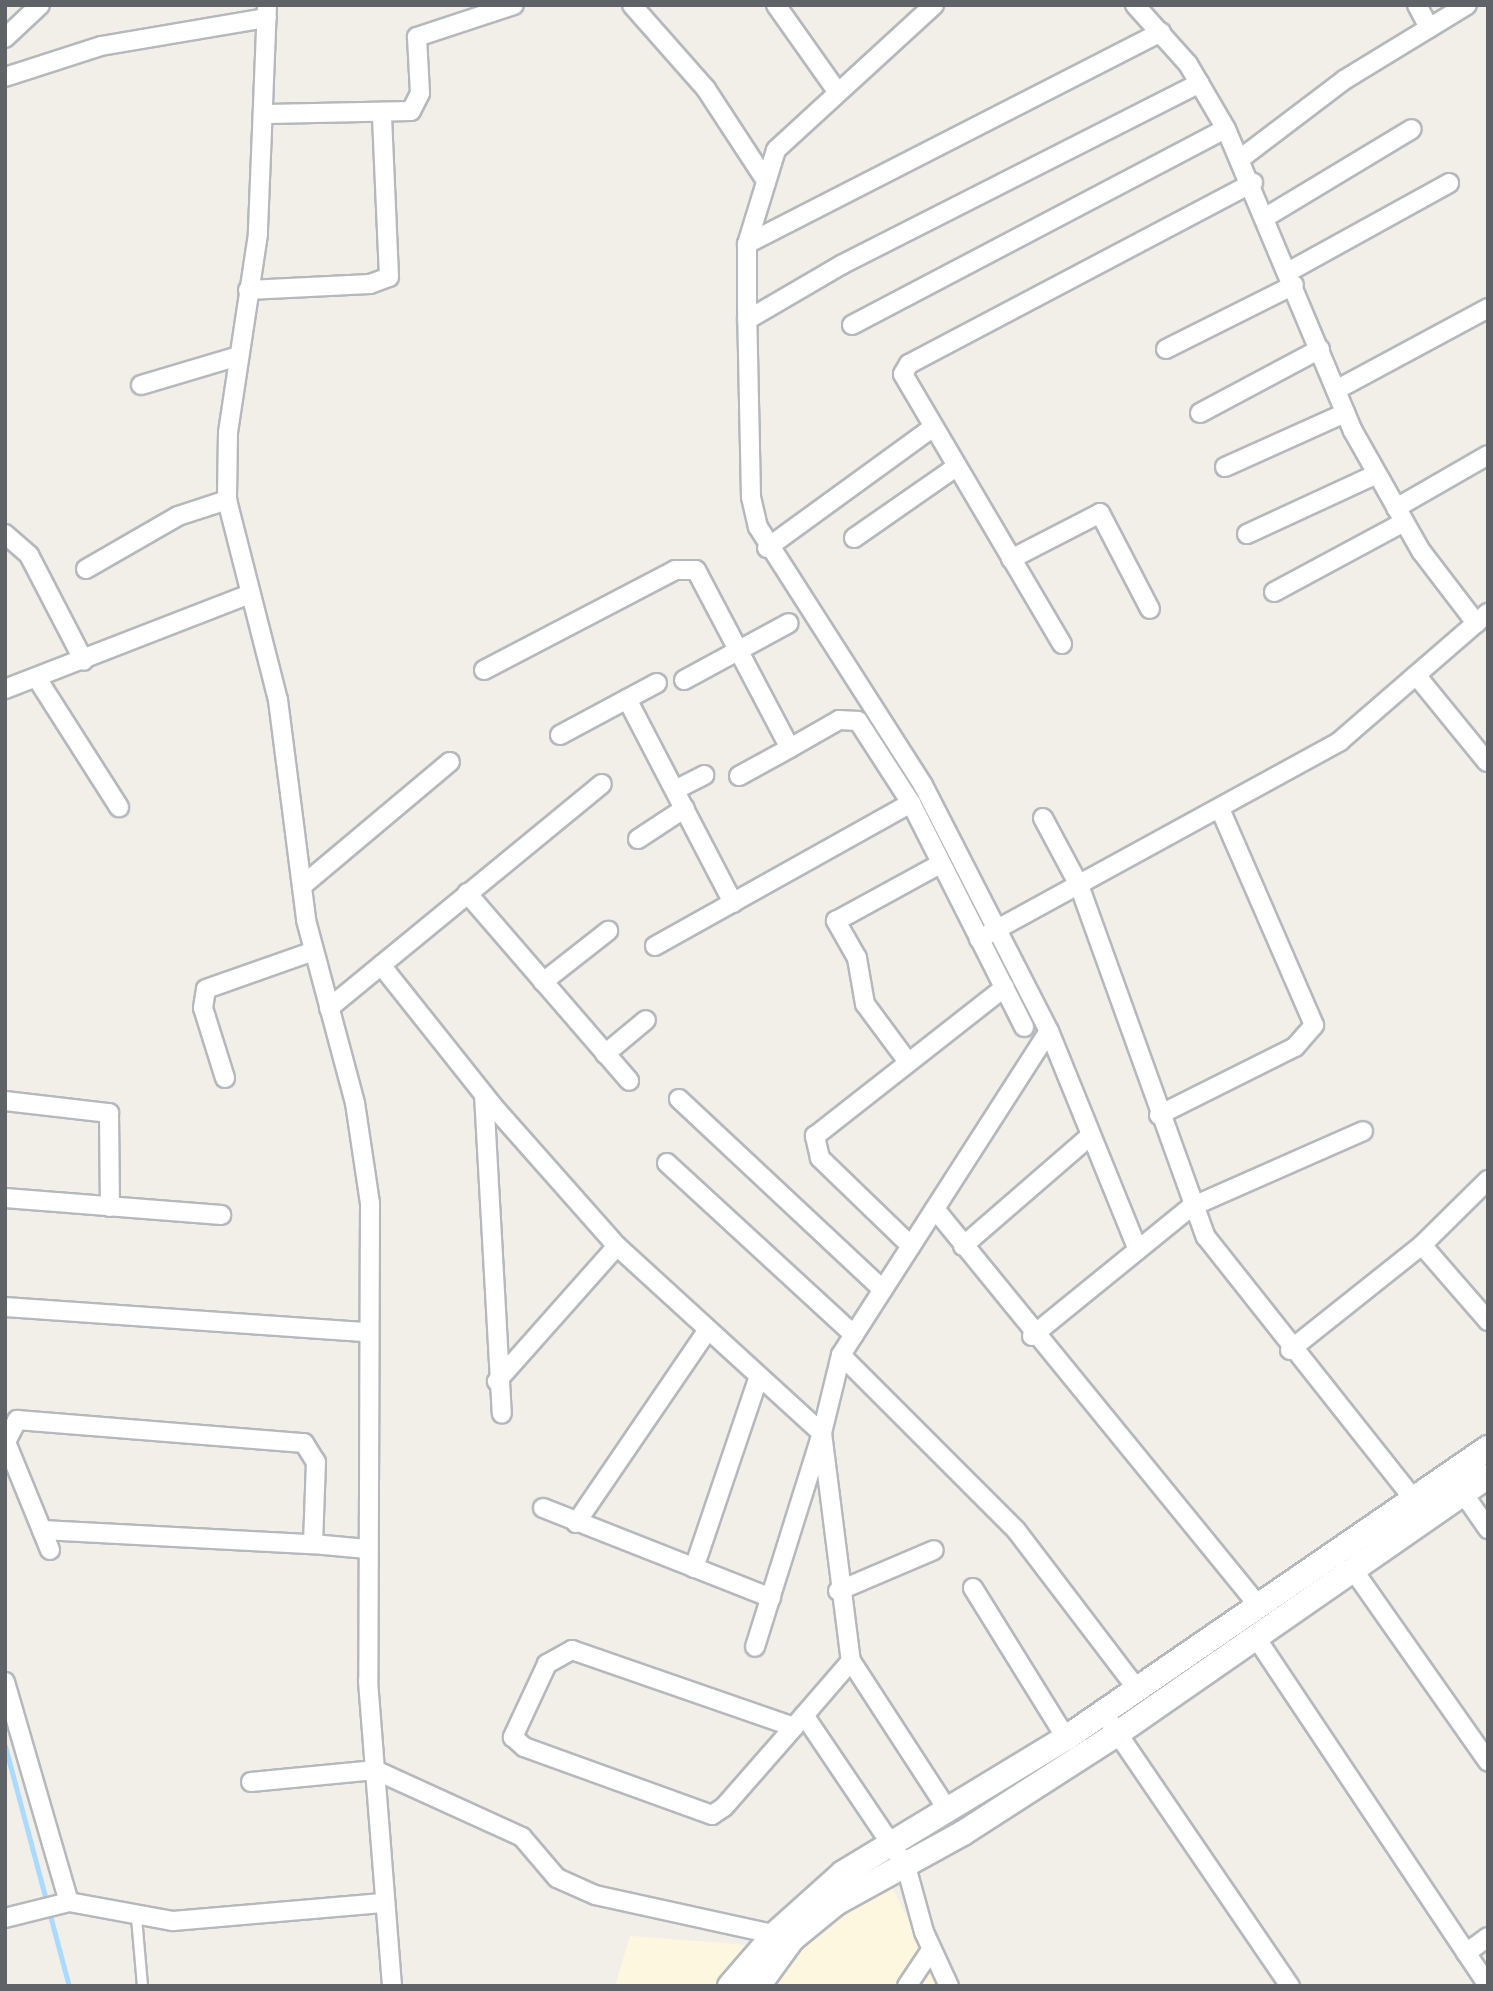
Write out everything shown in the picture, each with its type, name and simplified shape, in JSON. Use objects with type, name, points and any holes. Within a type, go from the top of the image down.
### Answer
[{"type":"street","points":[[5,38],[40,5]]},
{"type":"street","points":[[267,114],[400,115],[417,104],[417,37],[514,5]]},
{"type":"street","points":[[632,5],[706,89],[763,176]]},
{"type":"street","points":[[776,5],[837,91]]},
{"type":"street","points":[[934,5],[837,91],[776,150],[763,176],[747,244],[751,496],[767,548],[923,785],[998,929],[1049,1031],[1138,1250]]},
{"type":"street","points":[[979,939],[1340,741],[1482,618],[1400,515],[1345,412],[1252,183],[1226,128],[1199,83],[1161,32],[1135,5]]},
{"type":"street","points":[[1417,5],[1429,28]]},
{"type":"street","points":[[1240,159],[1344,80],[1466,5]]},
{"type":"street","points":[[5,77],[101,46],[269,9],[267,114],[239,356],[227,500],[278,700],[302,886],[314,951],[355,1103],[370,1203],[365,1332],[367,1549],[375,1770],[392,1986]]},
{"type":"street","points":[[747,244],[1161,32]]},
{"type":"street","points":[[747,320],[841,265],[1199,83]]},
{"type":"street","points":[[248,290],[370,284],[389,277],[383,115]]},
{"type":"street","points":[[852,325],[1226,128]]},
{"type":"street","points":[[1266,217],[1412,129]]},
{"type":"street","points":[[1062,644],[907,386],[903,374],[909,364],[1252,183]]},
{"type":"street","points":[[1166,349],[1449,183]]},
{"type":"street","points":[[1336,390],[1488,308]]},
{"type":"street","points":[[1200,413],[1320,349]]},
{"type":"street","points":[[141,386],[239,356]]},
{"type":"street","points":[[1225,467],[1345,412]]},
{"type":"street","points":[[767,548],[932,428]]},
{"type":"street","points":[[1274,592],[1400,515],[1488,454]]},
{"type":"street","points":[[855,538],[956,467]]},
{"type":"street","points":[[1247,534],[1377,474]]},
{"type":"street","points":[[86,569],[178,516],[227,500]]},
{"type":"street","points":[[1011,559],[1100,513],[1150,608]]},
{"type":"street","points":[[5,534],[29,555],[84,662]]},
{"type":"street","points":[[484,670],[685,568],[706,581],[790,748]]},
{"type":"street","points":[[5,689],[38,680],[250,594]]},
{"type":"street","points":[[684,680],[789,624]]},
{"type":"street","points":[[1416,675],[1487,762]]},
{"type":"street","points":[[38,680],[119,807]]},
{"type":"street","points":[[560,735],[657,683]]},
{"type":"street","points":[[627,699],[733,903]]},
{"type":"street","points":[[738,776],[839,720],[858,721],[911,803],[1024,1027]]},
{"type":"street","points":[[302,886],[450,762]]},
{"type":"street","points":[[675,790],[704,775]]},
{"type":"street","points":[[330,1008],[602,785]]},
{"type":"street","points":[[656,946],[911,803]]},
{"type":"street","points":[[638,839],[684,808]]},
{"type":"street","points":[[1159,1115],[1295,1047],[1314,1025],[1220,809]]},
{"type":"street","points":[[1043,818],[1079,885],[1191,1207],[1206,1237],[1290,1350],[1421,1508]]},
{"type":"street","points":[[908,1062],[865,1004],[857,958],[836,921],[940,864]]},
{"type":"street","points":[[467,893],[629,1081]]},
{"type":"street","points":[[543,982],[608,931]]},
{"type":"street","points":[[225,1078],[201,997],[206,989],[314,951]]},
{"type":"street","points":[[381,965],[484,1095],[617,1245],[758,1379],[822,1433],[838,1591],[851,1661],[947,1809]]},
{"type":"street","points":[[911,1245],[814,1146],[822,1127],[1005,987]]},
{"type":"street","points":[[605,1054],[646,1020]]},
{"type":"street","points":[[755,1647],[822,1433],[841,1355],[1049,1031]]},
{"type":"street","points":[[484,1095],[497,1381],[502,1413]]},
{"type":"street","points":[[680,1099],[883,1290]]},
{"type":"street","points":[[5,1101],[109,1113],[110,1207]]},
{"type":"street","points":[[1032,1336],[1191,1207],[1363,1131]]},
{"type":"street","points":[[963,1246],[1091,1135]]},
{"type":"street","points":[[667,1163],[854,1335]]},
{"type":"street","points":[[1290,1350],[1422,1245],[1488,1180]]},
{"type":"street","points":[[5,1198],[221,1215]]},
{"type":"street","points":[[935,1209],[1032,1336],[1258,1605]]},
{"type":"street","points":[[497,1381],[617,1245]]},
{"type":"street","points":[[1422,1245],[1488,1321]]},
{"type":"street","points":[[5,1307],[365,1332]]},
{"type":"street","points":[[576,1523],[707,1331]]},
{"type":"street","points":[[841,1355],[1016,1530],[1137,1689]]},
{"type":"street","points":[[694,1568],[758,1379]]},
{"type":"street","points":[[50,1550],[6,1442],[17,1420],[304,1443],[316,1462],[313,1545]]},
{"type":"street","points":[[758,1986],[783,1937],[836,1903],[906,1866],[1118,1733],[1255,1636],[1354,1571],[1488,1448]]},
{"type":"street","points":[[730,1986],[783,1937],[843,1873],[1066,1738],[1258,1605],[1421,1508],[1462,1493],[1488,1476]]},
{"type":"street","points":[[1462,1493],[1488,1530]]},
{"type":"street","points":[[543,1508],[771,1598]]},
{"type":"street","points":[[42,1530],[367,1549]]},
{"type":"street","points":[[838,1591],[934,1550]]},
{"type":"street","points":[[1354,1571],[1488,1762]]},
{"type":"street","points":[[973,1588],[1066,1738]]},
{"type":"street","points":[[1255,1636],[1488,1985]]},
{"type":"street","points":[[851,1661],[799,1721],[712,1815],[524,1747],[513,1737],[547,1664],[572,1650],[799,1721],[906,1866],[931,1950],[949,1986]]},
{"type":"street","points":[[5,1682],[63,1903]]},
{"type":"street","points":[[1103,1712],[1290,1986]]},
{"type":"street","points":[[251,1782],[375,1770],[522,1836],[557,1878],[595,1895],[783,1937]]},
{"type":"street","points":[[10,1918],[63,1903],[136,1917],[204,1920],[386,1903]]},
{"type":"street","points":[[1466,1953],[1488,1937]]},
{"type":"street","points":[[907,1986],[931,1950]]},
{"type":"lane","points":[[136,1917],[142,1986]]},
{"type":"shaded area","points":[[891,1885],[941,1986],[615,1986],[630,1936],[787,1948]]},
{"type":"waterway","points":[[5,1746],[69,1986]]}]
